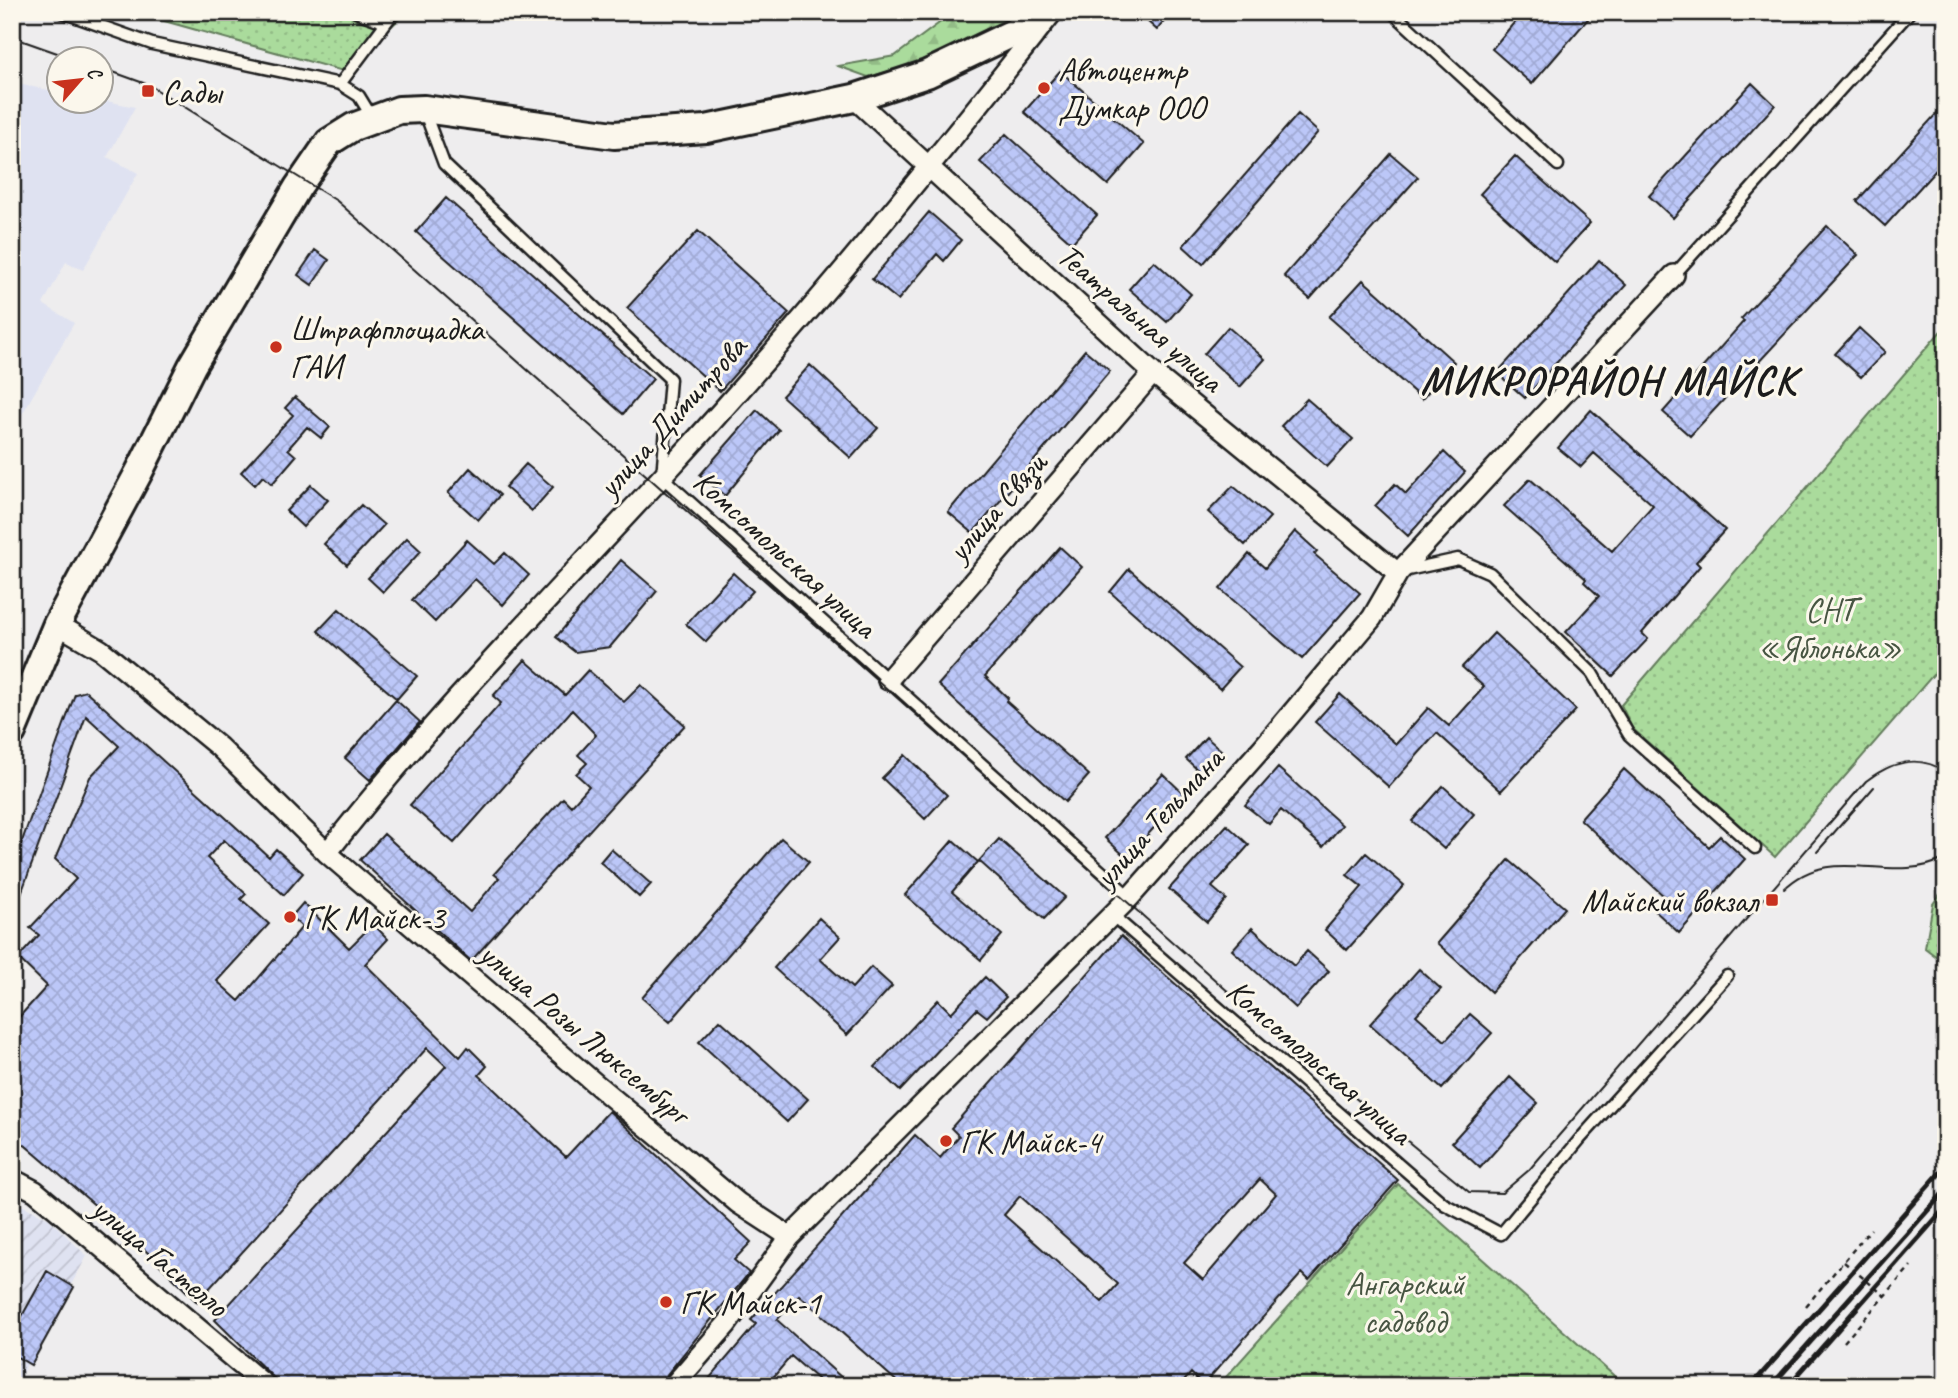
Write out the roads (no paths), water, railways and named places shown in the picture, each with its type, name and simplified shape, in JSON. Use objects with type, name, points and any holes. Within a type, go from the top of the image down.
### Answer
[{"type":"street","points":[[12,732],[57,624],[139,472],[192,366],[298,187],[329,142],[373,119],[399,110],[424,109],[614,135],[706,129],[854,98],[927,74],[1011,34],[1044,12]]},
{"type":"street","name":"улица Димитрова","points":[[327,853],[479,672],[662,477],[929,170],[1053,12]]},
{"type":"street","name":"Театральная улица","points":[[854,98],[929,170],[1153,373],[1398,573]]},
{"type":"street","name":"улица Тельмана","points":[[673,1386],[727,1324],[790,1237],[1130,897],[1264,746],[1372,618],[1398,573],[1674,275]]},
{"type":"street","name":"улица Связи","points":[[888,680],[1153,373]]},
{"type":"street","name":"улица Розы Люксембург","points":[[57,624],[101,650],[219,747],[327,853],[728,1195],[769,1226],[790,1237]]},
{"type":"street","name":"улица Гастелло","points":[[12,1179],[35,1191],[266,1386]]},
{"type":"lane","points":[[62,12],[152,44],[340,84],[359,96],[373,119]]},
{"type":"lane","points":[[356,12],[384,22]]},
{"type":"lane","points":[[340,84],[394,12]]},
{"type":"lane","points":[[1392,12],[1558,164]]},
{"type":"lane","points":[[1674,275],[1910,12]]},
{"type":"lane","name":"Комсомольская улица","points":[[424,109],[444,164],[670,379],[662,477],[1130,897]]},
{"type":"lane","points":[[1398,573],[1458,559],[1490,573],[1592,673],[1629,735],[1755,848]]},
{"type":"lane","name":"Комсомольская улица","points":[[1112,915],[1444,1204],[1501,1234],[1580,1139],[1727,976]]},
{"type":"tram line","points":[[12,37],[46,49]]},
{"type":"tram line","points":[[116,73],[149,85],[337,201],[1249,1010],[1469,1192],[1502,1193],[1529,1170],[1866,781],[1885,769],[1905,762],[1925,763],[1946,772]]},
{"type":"tram line","points":[[1817,852],[1874,787]]},
{"type":"tram line","points":[[1784,889],[1803,875],[1822,868],[1904,868],[1925,866],[1946,858]]},
{"type":"railway","points":[[1751,1386],[1946,1166]]},
{"type":"railway","points":[[1771,1386],[1946,1190]]},
{"type":"railway","points":[[1788,1386],[1946,1207]]},
{"type":"place","name":"Автоцентр Думкар ООО","points":[[1044,88]]},
{"type":"place","name":"Сады","points":[[148,91]]},
{"type":"place","name":"Штрафплощадка ГАИ","points":[[276,347]]},
{"type":"place","name":"Майский вокзал","points":[[1772,900]]},
{"type":"place","name":"ГК Майск-3","points":[[290,917]]},
{"type":"place","name":"ГК Майск-4","points":[[946,1141]]},
{"type":"place","name":"ГК Майск-1","points":[[666,1302]]},
{"type":"district","name":"МИКРОРАЙОН МАЙСК","points":[[1609,380]]},
{"type":"park label","name":"СНТ «Яблонька»","points":[[1830,628]]},
{"type":"park label","name":"Ангарский садовод","points":[[1405,1302]]}]
